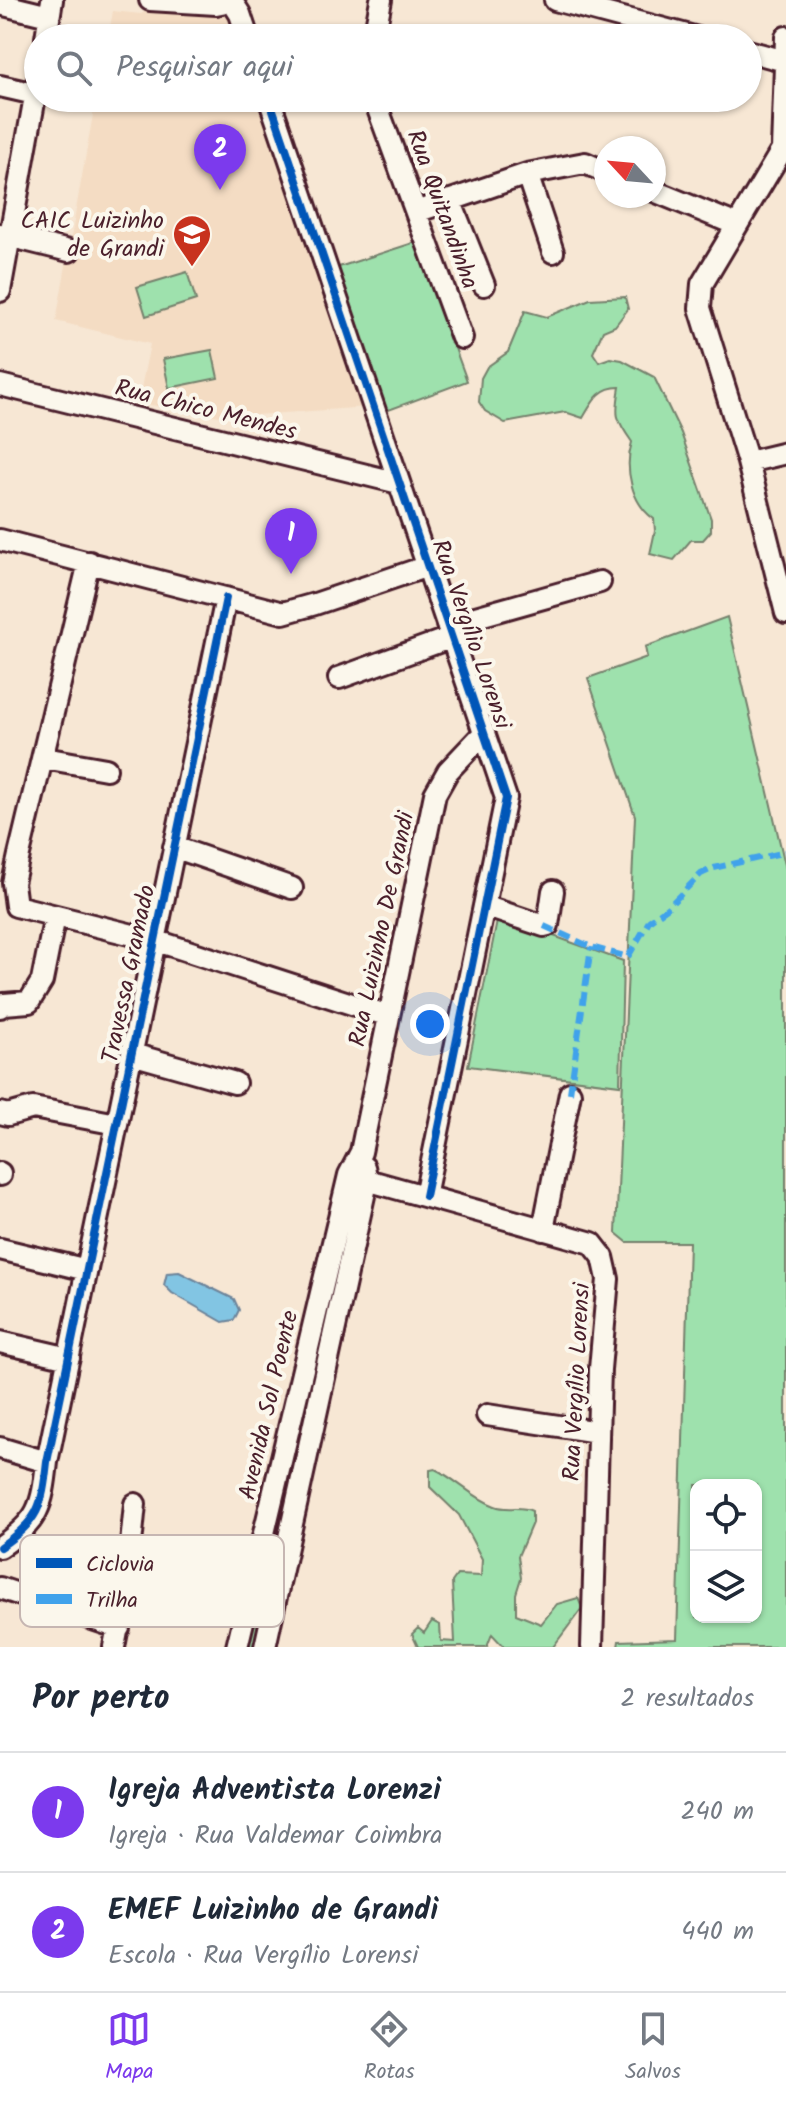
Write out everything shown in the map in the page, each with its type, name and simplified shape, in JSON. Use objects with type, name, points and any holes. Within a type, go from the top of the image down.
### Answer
[{"type":"street","points":[[150,0],[216,4],[231,1],[243,24]]},
{"type":"street","points":[[377,24],[381,0]]},
{"type":"street","points":[[555,0],[645,24]]},
{"type":"street","points":[[0,4],[51,8]]},
{"type":"street","points":[[786,37],[784,150],[702,284],[700,308],[748,462],[786,613]]},
{"type":"street","points":[[762,55],[785,61]]},
{"type":"street","points":[[0,86],[24,87]]},
{"type":"street","points":[[0,291],[5,236],[32,112]]},
{"type":"street","name":"Rua Vergílio Lorensi","points":[[274,112],[506,798],[425,1196],[592,1243],[603,1257],[608,1279],[600,1369],[592,1647]]},
{"type":"street","name":"Rua Quitandinha","points":[[379,112],[462,338]]},
{"type":"street","points":[[416,212],[527,174],[585,163],[594,167]]},
{"type":"street","points":[[527,174],[553,252]]},
{"type":"street","points":[[666,196],[737,225]]},
{"type":"street","points":[[450,200],[484,285]]},
{"type":"street","points":[[5,236],[69,251]]},
{"type":"street","name":"Rua Chico Mendes","points":[[0,385],[399,483]]},
{"type":"street","points":[[748,462],[786,453]]},
{"type":"street","points":[[0,540],[283,613],[428,566]]},
{"type":"street","points":[[89,562],[13,883],[16,906],[157,941],[389,1016]]},
{"type":"street","points":[[339,678],[450,631],[600,582]]},
{"type":"street","name":"Travessa Gramado","points":[[0,1547],[29,1526],[43,1499],[47,1462],[226,598]]},
{"type":"street","name":"Rua Luizinho De Grandi","points":[[358,1178],[435,794],[448,771],[484,733]]},
{"type":"street","points":[[44,758],[106,769]]},
{"type":"street","points":[[174,847],[292,888]]},
{"type":"street","points":[[484,906],[548,925],[553,891]]},
{"type":"street","points":[[0,1007],[29,1002],[42,981],[55,916]]},
{"type":"street","points":[[132,1054],[235,1083]]},
{"type":"street","points":[[543,1230],[570,1093]]},
{"type":"street","points":[[0,1113],[8,1115],[33,1108],[117,1124]]},
{"type":"street","points":[[358,1178],[425,1196]]},
{"type":"street","name":"Avenida Sol Poente","points":[[264,1535],[358,1178]]},
{"type":"street","name":"Avenida Sol Poente","points":[[284,1560],[358,1178]]},
{"type":"street","points":[[0,1249],[87,1270]]},
{"type":"street","points":[[0,1342],[69,1358]]},
{"type":"street","points":[[487,1415],[598,1432]]},
{"type":"street","points":[[0,1448],[47,1462]]},
{"type":"street","points":[[273,1497],[296,1505]]},
{"type":"street","points":[[132,1535],[135,1504]]},
{"type":"street","points":[[0,1588],[20,1596]]},
{"type":"street","points":[[92,1627],[116,1637]]},
{"type":"street","name":"Avenida Sol Poente","points":[[237,1647],[242,1627]]},
{"type":"street","name":"Avenida Sol Poente","points":[[265,1647],[269,1627]]},
{"type":"shaded area","points":[[149,9],[231,16],[234,24],[111,24],[113,11],[141,14]]},
{"type":"shaded area","name":"CAIC Luizinho de Grandi","points":[[93,112],[265,112],[368,407],[226,417],[138,403],[150,344],[56,321]]},
{"type":"green space","points":[[416,242],[467,381],[386,411],[336,268]]},
{"type":"green space","points":[[187,272],[196,300],[146,316],[137,287]]},
{"type":"green space","points":[[625,297],[628,309],[615,326],[603,331],[593,353],[599,362],[610,358],[622,360],[654,377],[681,433],[711,519],[711,531],[703,540],[691,540],[674,560],[650,554],[654,519],[640,504],[631,484],[629,463],[632,442],[618,416],[620,387],[602,392],[583,418],[565,412],[505,423],[485,411],[479,402],[481,378],[487,367],[508,352],[525,311],[547,317],[590,299]]},
{"type":"green space","points":[[212,350],[218,378],[169,388],[163,359]]},
{"type":"green space","points":[[727,617],[786,869],[786,1647],[618,1647],[619,1641],[677,1639],[689,1242],[627,1242],[616,1233],[635,816],[588,678],[647,657],[645,647]]},
{"type":"green space","points":[[498,916],[623,961],[620,1085],[468,1066]]},
{"type":"green space","points":[[354,1195],[289,1494],[284,1487]]},
{"type":"green space","points":[[435,1469],[487,1503],[532,1511],[532,1523],[518,1556],[521,1578],[516,1594],[516,1614],[541,1624],[557,1604],[578,1598],[582,1608],[553,1647],[504,1647],[492,1634],[487,1647],[418,1647],[412,1634],[418,1628],[424,1633],[432,1621],[440,1625],[441,1641],[455,1642],[452,1582],[457,1575],[481,1576],[482,1559],[459,1515],[430,1487],[430,1470]]},
{"type":"green space","points":[[282,1514],[286,1517],[282,1535],[271,1535],[276,1517]]},
{"type":"green space","points":[[246,1627],[261,1627],[257,1647],[241,1647]]},
{"type":"water","points":[[179,1272],[234,1299],[239,1310],[234,1320],[223,1322],[172,1293],[164,1285],[167,1273]]},
{"type":"marked path","points":[[544,926],[591,947],[628,957],[649,921],[667,908],[701,874],[714,868],[786,852]]},
{"type":"marked path","points":[[570,1093],[591,947]]},
{"type":"cycle path","points":[[274,112],[506,798],[425,1196]]},
{"type":"cycle path","points":[[0,1547],[31,1520],[43,1491],[226,598]]},
{"type":"place","name":"EMEF Luizinho de Grandi","points":[[220,190]]},
{"type":"place","name":"CAIC Luizinho de Grandi","points":[[192,268]]},
{"type":"place","name":"Igreja Adventista Lorenzi","points":[[291,574]]}]
